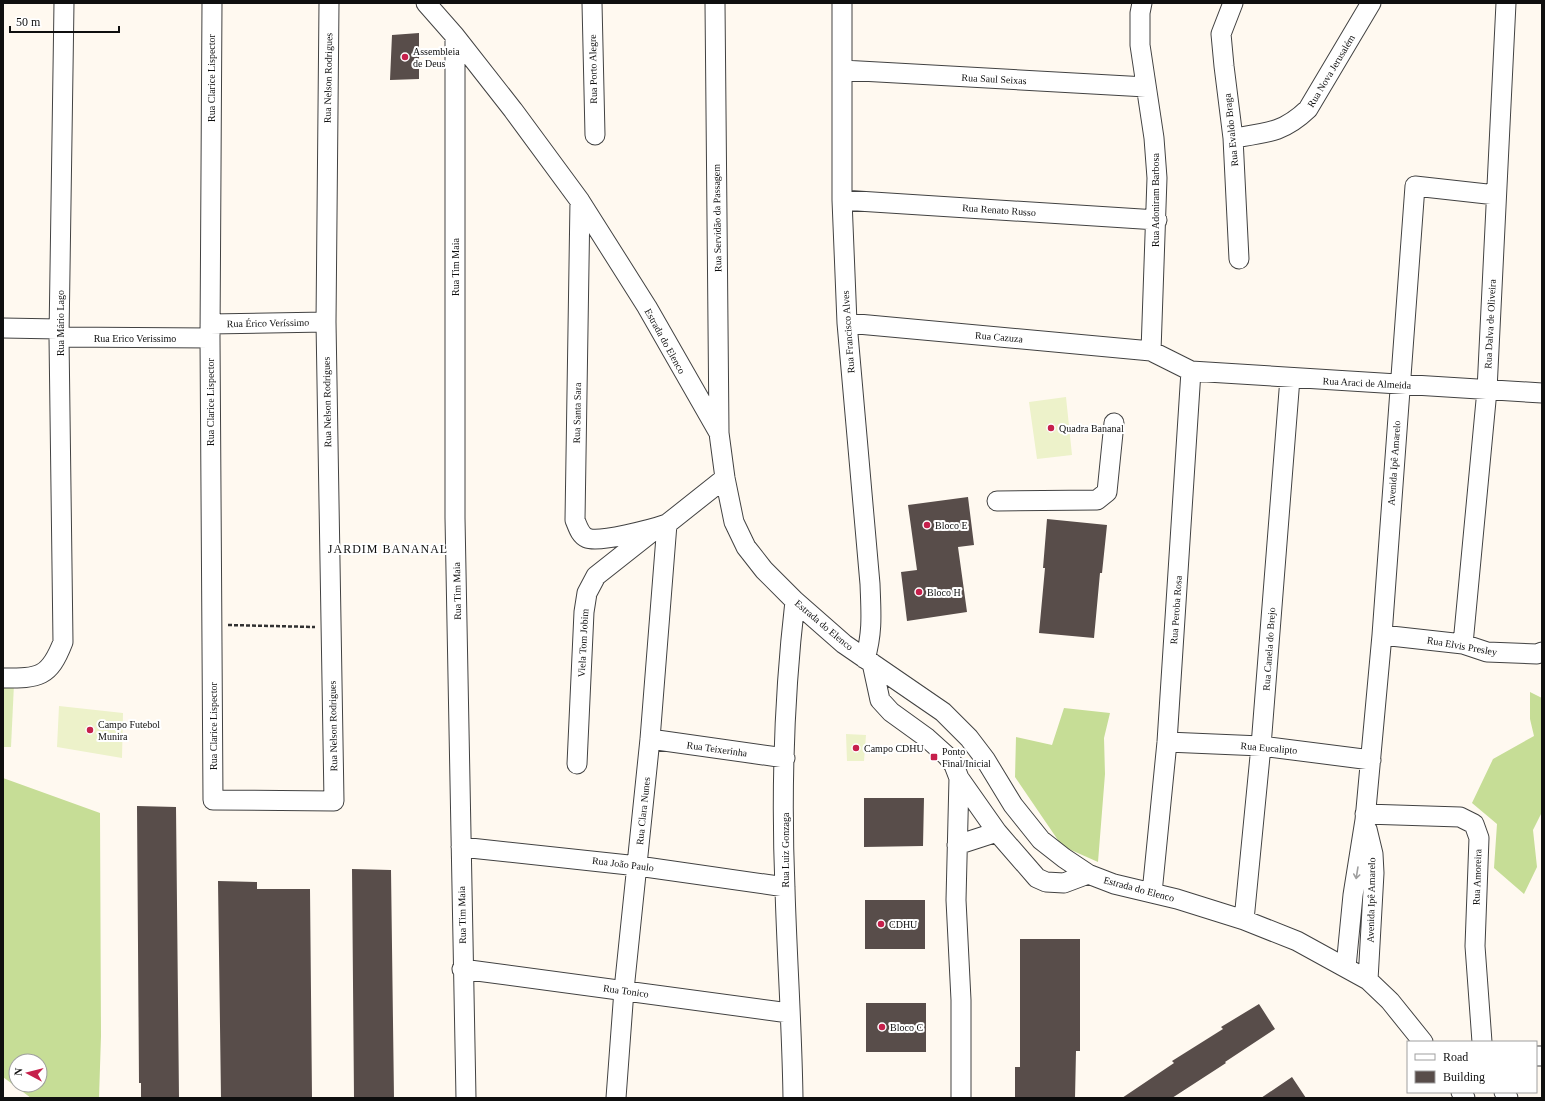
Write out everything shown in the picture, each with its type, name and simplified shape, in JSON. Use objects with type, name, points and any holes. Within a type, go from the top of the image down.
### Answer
[{"type":"street","name":"Rua Mário Lago","points":[[3,678],[29,677],[42,674],[52,666],[63,642],[59,333],[64,3]]},
{"type":"street","name":"Rua Clarice Lispector","points":[[212,3],[210,331],[213,800],[334,800]]},
{"type":"street","name":"Rua Nelson Rodrigues","points":[[329,3],[326,322],[334,800]]},
{"type":"street","name":"Estrada do Elenco","points":[[426,3],[455,36],[513,110],[580,201],[647,307],[719,434],[725,478],[734,522],[746,547],[764,570],[795,601],[844,644],[943,712],[969,738],[985,759],[1013,805],[1041,840],[1088,874],[1114,884],[1177,899],[1244,920],[1297,941],[1368,980],[1390,1000],[1422,1041]]},
{"type":"street","name":"Rua Porto Alegre","points":[[592,3],[595,135]]},
{"type":"street","name":"Rua Servidão da Passagem","points":[[715,3],[719,434]]},
{"type":"street","name":"Rua Francisco Alves","points":[[842,3],[842,200],[847,323],[870,584],[871,639],[869,661]]},
{"type":"street","name":"Rua Adoniram Barbosa","points":[[1142,3],[1140,13],[1140,45],[1155,146],[1157,178],[1157,220],[1151,351]]},
{"type":"street","name":"Rua Evaldo Braga","points":[[1232,3],[1222,34],[1224,66],[1233,138],[1239,259]]},
{"type":"street","name":"Rua Nova Jerusalém","points":[[1233,138],[1274,131],[1294,122],[1308,109],[1371,3]]},
{"type":"street","name":"Rua Dalva de Oliveira","points":[[1463,644],[1487,390],[1506,3]]},
{"type":"street","name":"Rua Tim Maia","points":[[455,36],[455,518],[462,970],[466,1098]]},
{"type":"street","name":"Rua Saul Seixas","points":[[842,70],[1146,88]]},
{"type":"street","name":"Avenida Ipê Amarelo","points":[[1346,967],[1353,895],[1365,817],[1371,760],[1382,635],[1415,186],[1496,195]]},
{"type":"street","name":"Rua Renato Russo","points":[[842,200],[1157,220]]},
{"type":"street","name":"Rua Santa Sara","points":[[580,201],[575,520],[580,532],[586,538],[597,540],[661,526]]},
{"type":"street","name":"Rua Érico Veríssimo","points":[[210,331],[326,322]]},
{"type":"street","name":"Rua Cazuza","points":[[847,323],[1151,351]]},
{"type":"street","name":"Rua Erico Verissimo","points":[[3,328],[59,333],[210,331]]},
{"type":"street","points":[[1151,351],[1192,371]]},
{"type":"street","name":"Rua Araci de Almeida","points":[[1192,371],[1542,393]]},
{"type":"street","name":"Rua Peroba Rosa","points":[[1152,893],[1167,742],[1192,371]]},
{"type":"street","name":"Rua Canela do Brejo","points":[[1244,920],[1261,746],[1290,378]]},
{"type":"street","points":[[997,501],[1097,500],[1102,497],[1107,492],[1114,423]]},
{"type":"street","name":"Viela Tom Jobim","points":[[577,764],[584,612],[587,593],[596,576],[725,478]]},
{"type":"street","name":"Rua Clara Nunes","points":[[616,1098],[624,990],[650,739],[661,526]]},
{"type":"street","name":"Rua Luiz Gonzaga","points":[[792,1098],[784,887],[786,690],[795,601]]},
{"type":"street","name":"Rua Elvis Presley","points":[[1382,635],[1463,644],[1487,652],[1536,654],[1542,652]]},
{"type":"street","points":[[869,661],[880,700],[891,712],[927,738],[947,756],[954,765],[958,778],[956,900],[961,1000],[961,1098]]},
{"type":"street","name":"Rua Teixerinha","points":[[650,739],[785,758]]},
{"type":"street","name":"Rua Eucalipto","points":[[1167,742],[1261,746],[1371,760]]},
{"type":"street","points":[[958,778],[997,832],[1036,878],[1046,882],[1064,883],[1088,874]]},
{"type":"street","name":"Avenida Ipê Amarelo","points":[[1365,817],[1373,854],[1374,873],[1368,980]]},
{"type":"street","name":"Rua Amoreira","points":[[1365,817],[1460,817],[1474,824],[1479,838],[1475,946],[1482,1041]]},
{"type":"street","points":[[957,846],[997,832]]},
{"type":"street","name":"Rua João Paulo","points":[[461,847],[638,866],[784,887]]},
{"type":"street","name":"Rua Tonico","points":[[462,970],[624,990],[789,1013]]},
{"type":"path","points":[[212,624],[331,627]]},
{"type":"green space","name":"Quadra Bananal","points":[[1066,397],[1072,455],[1037,459],[1029,402]]},
{"type":"green space","points":[[3,684],[14,684],[11,747],[3,747]]},
{"type":"green space","points":[[1530,692],[1542,698],[1542,812],[1533,830],[1537,867],[1524,894],[1494,868],[1497,824],[1472,803],[1493,759],[1534,736],[1530,719]]},
{"type":"green space","name":"Campo Futebol Munira","points":[[59,706],[123,713],[122,758],[57,747]]},
{"type":"green space","points":[[1064,708],[1110,713],[1104,738],[1105,774],[1098,862],[1062,846],[1015,777],[1016,737],[1052,745]]},
{"type":"green space","name":"Campo CDHU","points":[[846,734],[866,735],[864,761],[847,761]]},
{"type":"green space","points":[[3,778],[100,813],[101,1036],[99,1098],[31,1098],[24,1093],[48,1093],[48,1053],[8,1053],[8,1081],[3,1077]]},
{"type":"building","name":"Assembleia de Deus","points":[[419,33],[419,79],[390,80],[392,35]]},
{"type":"building","points":[[968,497],[974,545],[958,547],[967,612],[907,621],[901,572],[917,570],[908,505]]},
{"type":"building","points":[[1047,519],[1107,525],[1102,573],[1100,573],[1094,638],[1039,633],[1045,568],[1043,568]]},
{"type":"building","points":[[864,798],[924,798],[923,846],[864,847]]},
{"type":"building","points":[[137,806],[176,807],[179,1098],[141,1098],[141,1083],[139,1083]]},
{"type":"building","points":[[352,869],[391,870],[394,1098],[354,1098]]},
{"type":"building","points":[[218,881],[257,882],[257,889],[310,889],[312,1098],[221,1098]]},
{"type":"building","name":"CDHU","points":[[865,900],[925,900],[925,949],[865,949]]},
{"type":"building","points":[[1020,939],[1080,939],[1080,1051],[1076,1051],[1075,1098],[1015,1098],[1015,1067],[1020,1067]]},
{"type":"building","name":"Bloco C","points":[[866,1003],[926,1003],[926,1052],[866,1052]]},
{"type":"building","points":[[1259,1004],[1275,1029],[1225,1062],[1226,1063],[1172,1098],[1122,1098],[1174,1063],[1172,1061],[1223,1029],[1221,1027]]},
{"type":"building","points":[[1292,1077],[1306,1098],[1261,1098]]},
{"type":"place","name":"Assembleia de Deus","points":[[405,57]]},
{"type":"place","name":"Quadra Bananal","points":[[1051,428]]},
{"type":"place","name":"Bloco E","points":[[927,525]]},
{"type":"place","name":"Bloco H","points":[[919,592]]},
{"type":"place","name":"Campo Futebol Munira","points":[[90,730]]},
{"type":"place","name":"Campo CDHU","points":[[856,748]]},
{"type":"place","name":"Ponto Final/Inicial","points":[[934,757]]},
{"type":"place","name":"CDHU","points":[[881,924]]},
{"type":"place","name":"Bloco C","points":[[882,1027]]},
{"type":"district","name":"JARDIM BANANAL","points":[[388,549]]}]
